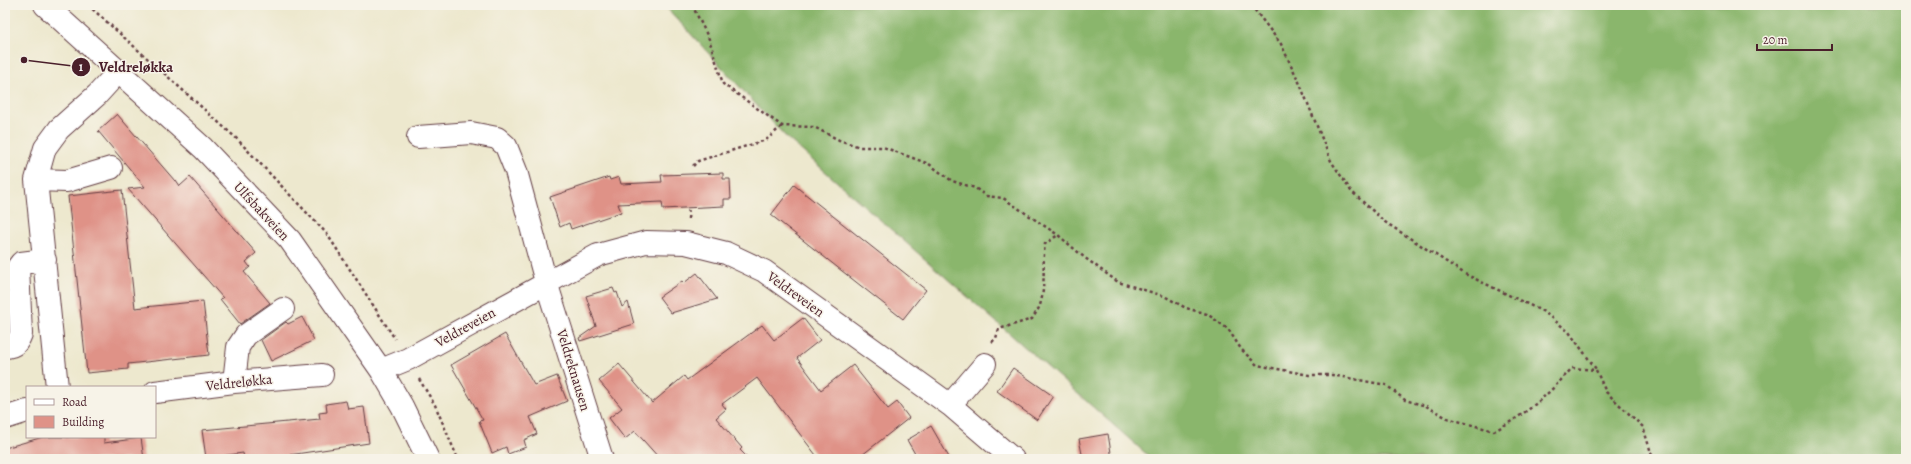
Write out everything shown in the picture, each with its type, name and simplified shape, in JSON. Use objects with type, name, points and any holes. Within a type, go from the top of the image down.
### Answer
[{"type":"street","name":"Ulfsbakveien","points":[[45,5],[203,148],[290,240],[381,370],[402,406],[428,459]]},
{"type":"street","points":[[57,386],[36,180],[46,148],[59,129],[97,95],[118,72]]},
{"type":"street","points":[[418,137],[471,133],[497,138],[506,146],[516,171],[546,282]]},
{"type":"street","points":[[36,180],[67,181],[111,168]]},
{"type":"street","name":"Veldreveien","points":[[381,370],[408,359],[546,282],[598,255],[646,242],[686,243],[726,253],[764,271],[950,405],[1012,458]]},
{"type":"street","points":[[13,259],[45,260]]},
{"type":"street","points":[[5,347],[13,346],[18,342],[21,334],[17,274],[18,267],[13,259]]},
{"type":"street","name":"Veldreknausen","points":[[546,282],[602,459]]},
{"type":"street","points":[[234,382],[238,347],[246,335],[283,309]]},
{"type":"street","points":[[950,405],[985,364]]},
{"type":"street","name":"Veldreløkka","points":[[156,392],[234,382],[322,375]]},
{"type":"street","points":[[5,418],[26,411]]},
{"type":"path","points":[[692,5],[709,39],[723,84],[782,126],[814,127],[860,147],[882,147],[929,164],[952,181],[975,188],[986,196],[1003,198],[1058,235],[1118,282],[1164,296],[1186,308],[1207,314],[1228,329],[1241,349],[1257,365],[1309,375],[1332,375],[1386,385],[1404,400],[1426,406],[1447,418],[1494,431],[1517,420],[1538,404],[1572,368],[1596,370]]},
{"type":"path","points":[[1251,5],[1281,44],[1300,84],[1331,161],[1352,191],[1385,222],[1465,274],[1544,312],[1570,332],[1596,370],[1606,392],[1642,427],[1653,459]]},
{"type":"path","points":[[693,166],[698,161],[766,140],[782,126]]},
{"type":"path","points":[[985,364],[987,347],[996,338],[999,329],[1032,318],[1040,306],[1042,294],[1042,260],[1045,244],[1058,235]]},
{"type":"green space","points":[[664,5],[1906,5],[1906,459],[1152,459],[786,137]]},
{"type":"building","points":[[117,114],[180,186],[190,177],[256,253],[246,262],[250,267],[244,272],[270,303],[240,324],[220,299],[223,298],[128,189],[145,187],[98,131]]},
{"type":"building","points":[[723,173],[723,179],[730,179],[731,199],[724,199],[724,206],[663,209],[662,202],[618,204],[621,212],[571,229],[569,223],[560,227],[550,197],[609,177],[610,180],[619,177],[621,184],[662,182],[661,175]]},
{"type":"building","points":[[794,185],[926,290],[903,319],[771,215]]},
{"type":"building","points":[[122,190],[135,308],[203,301],[209,355],[128,364],[128,369],[87,373],[68,196]]},
{"type":"building","points":[[697,273],[717,299],[671,313],[659,297],[682,281],[684,283]]},
{"type":"building","points":[[613,288],[615,293],[617,292],[622,307],[628,302],[634,324],[580,341],[579,338],[596,326],[586,296]]},
{"type":"building","points":[[302,317],[314,340],[271,361],[261,340],[286,322],[288,324]]},
{"type":"building","points":[[803,318],[820,340],[797,358],[821,390],[853,365],[888,409],[897,402],[909,418],[857,459],[819,459],[757,378],[722,404],[726,409],[716,418],[742,448],[740,450],[749,459],[660,459],[635,431],[625,439],[609,418],[622,408],[599,381],[619,364],[652,403],[684,376],[687,380],[762,325],[774,340]]},
{"type":"building","points":[[505,334],[534,385],[557,376],[567,401],[530,417],[537,434],[524,440],[526,447],[508,454],[506,447],[492,453],[479,421],[483,420],[451,365]]},
{"type":"building","points":[[1013,368],[1053,396],[1037,420],[997,391]]},
{"type":"building","points":[[346,401],[348,409],[364,407],[369,443],[289,455],[289,459],[244,459],[243,453],[206,458],[202,430],[320,419],[319,413],[327,412],[326,404]]},
{"type":"building","points":[[931,426],[950,459],[918,459],[907,440]]},
{"type":"building","points":[[1108,434],[1112,459],[1083,459],[1079,439]]},
{"type":"building","points":[[40,438],[104,438],[104,443],[141,438],[144,459],[5,459],[5,448]]},
{"type":"place","name":"Veldreløkka","points":[[24,60]]}]
